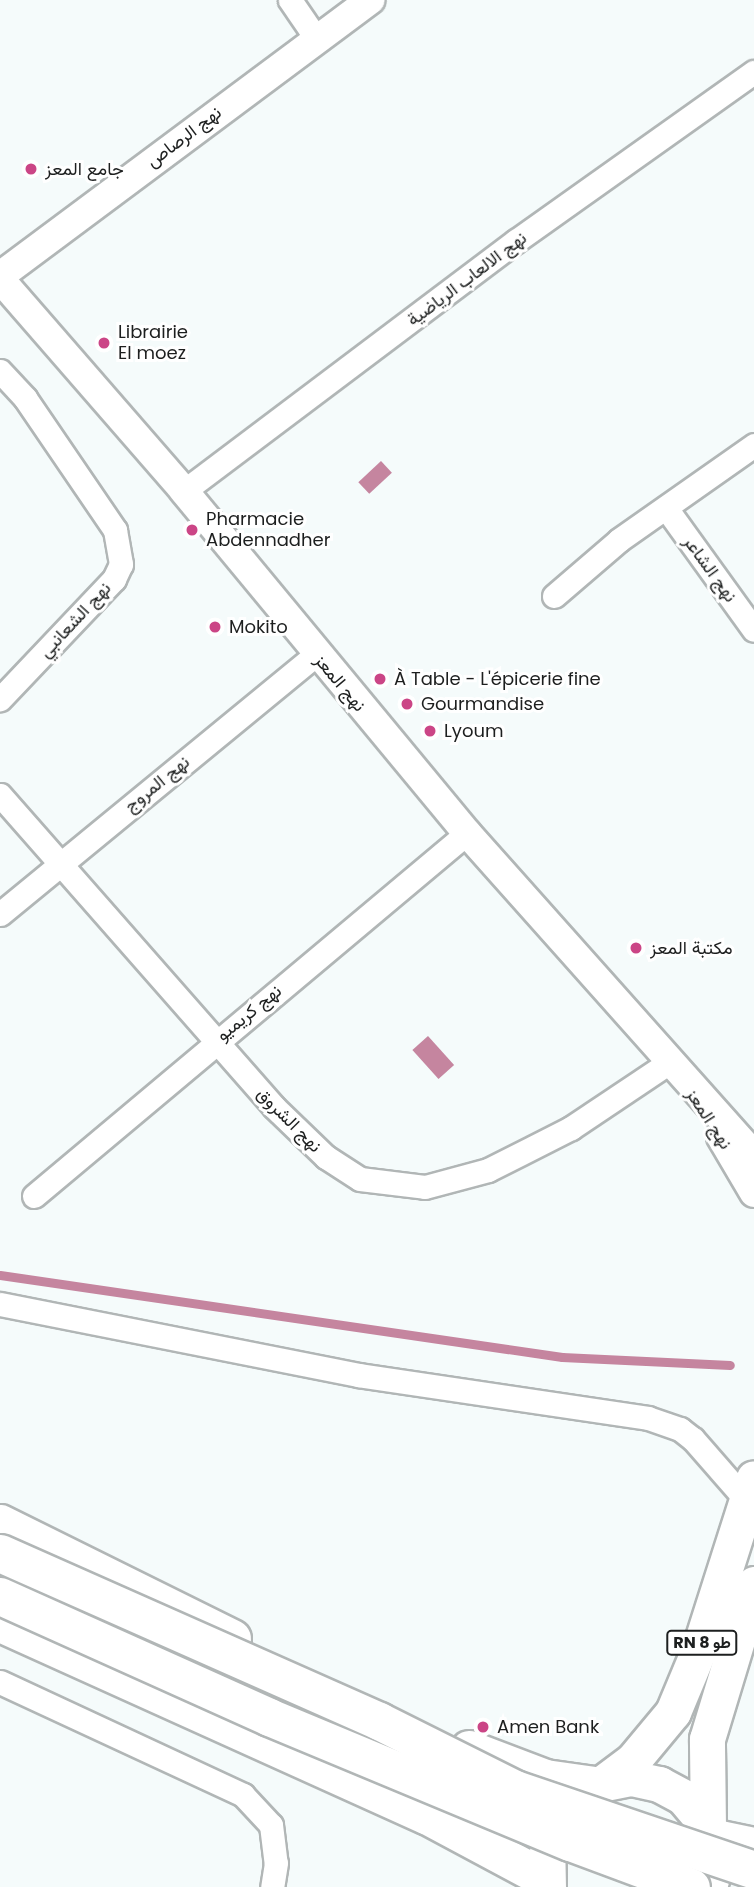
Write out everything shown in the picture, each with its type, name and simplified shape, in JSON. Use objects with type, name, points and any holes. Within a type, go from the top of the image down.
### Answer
[{"type":"highway","points":[[0,1524],[499,1763],[545,1778],[599,1784]]},
{"type":"highway","points":[[0,1553],[379,1721],[515,1788],[754,1870]]},
{"type":"highway","points":[[0,1596],[269,1717],[691,1887]]},
{"type":"highway","points":[[0,1623],[426,1815],[547,1883]]},
{"type":"highway","points":[[709,1832],[754,1846]]},
{"type":"main road","name":"RN 8 طو","points":[[599,1784],[634,1759],[673,1712],[704,1636],[751,1490]]},
{"type":"main road","points":[[709,1887],[707,1739],[754,1584]]},
{"type":"main road","points":[[547,1883],[547,1838],[560,1813],[599,1784],[631,1778],[659,1784],[683,1797],[709,1832]]},
{"type":"street","points":[[290,0],[316,38]]},
{"type":"street","name":"نهج الرصاص","points":[[0,278],[370,0]]},
{"type":"street","name":"نهج الالعاب الرياضية","points":[[184,491],[516,241],[754,72]]},
{"type":"street","name":"نهج المعز","points":[[0,278],[184,491],[316,654],[467,833],[677,1073],[754,1155]]},
{"type":"street","name":"نهج الشعانبي","points":[[0,370],[25,398],[116,530],[121,564],[114,579],[0,699]]},
{"type":"street","points":[[554,596],[619,540],[754,445]]},
{"type":"street","name":"نهج الشاعر","points":[[666,508],[754,630]]},
{"type":"street","name":"نهج المروج","points":[[0,914],[316,654]]},
{"type":"street","name":"نهج الشروق","points":[[0,795],[214,1042],[274,1107],[342,1170],[398,1187],[450,1183],[488,1170],[677,1073]]},
{"type":"street","name":"نهج كريميو","points":[[34,1196],[214,1042],[467,833]]},
{"type":"street","name":"نهج المعز","points":[[677,1073],[754,1193]]},
{"type":"street","points":[[0,1304],[358,1375],[657,1421],[693,1439],[751,1490]]},
{"type":"street","points":[[0,1682],[243,1795],[271,1825],[276,1863],[272,1887]]},
{"type":"shaded area","points":[[381,461],[392,473],[369,494],[358,482]]},
{"type":"shaded area","points":[[428,1036],[454,1065],[438,1079],[412,1050]]},
{"type":"waterway","points":[[0,1275],[562,1357],[730,1365]]},
{"type":"place","name":"جامع المعز","points":[[31,169]]},
{"type":"place","name":"Librairie El moez","points":[[104,343]]},
{"type":"place","name":"Pharmacie Abdennadher","points":[[192,530]]},
{"type":"place","name":"Mokito","points":[[215,627]]},
{"type":"place","name":"À Table - L'épicerie fine","points":[[380,679]]},
{"type":"place","name":"Gourmandise","points":[[407,704]]},
{"type":"place","name":"Lyoum","points":[[430,731]]},
{"type":"place","name":"مكتبة المعز","points":[[636,948]]},
{"type":"place","name":"Amen Bank","points":[[483,1727]]}]
